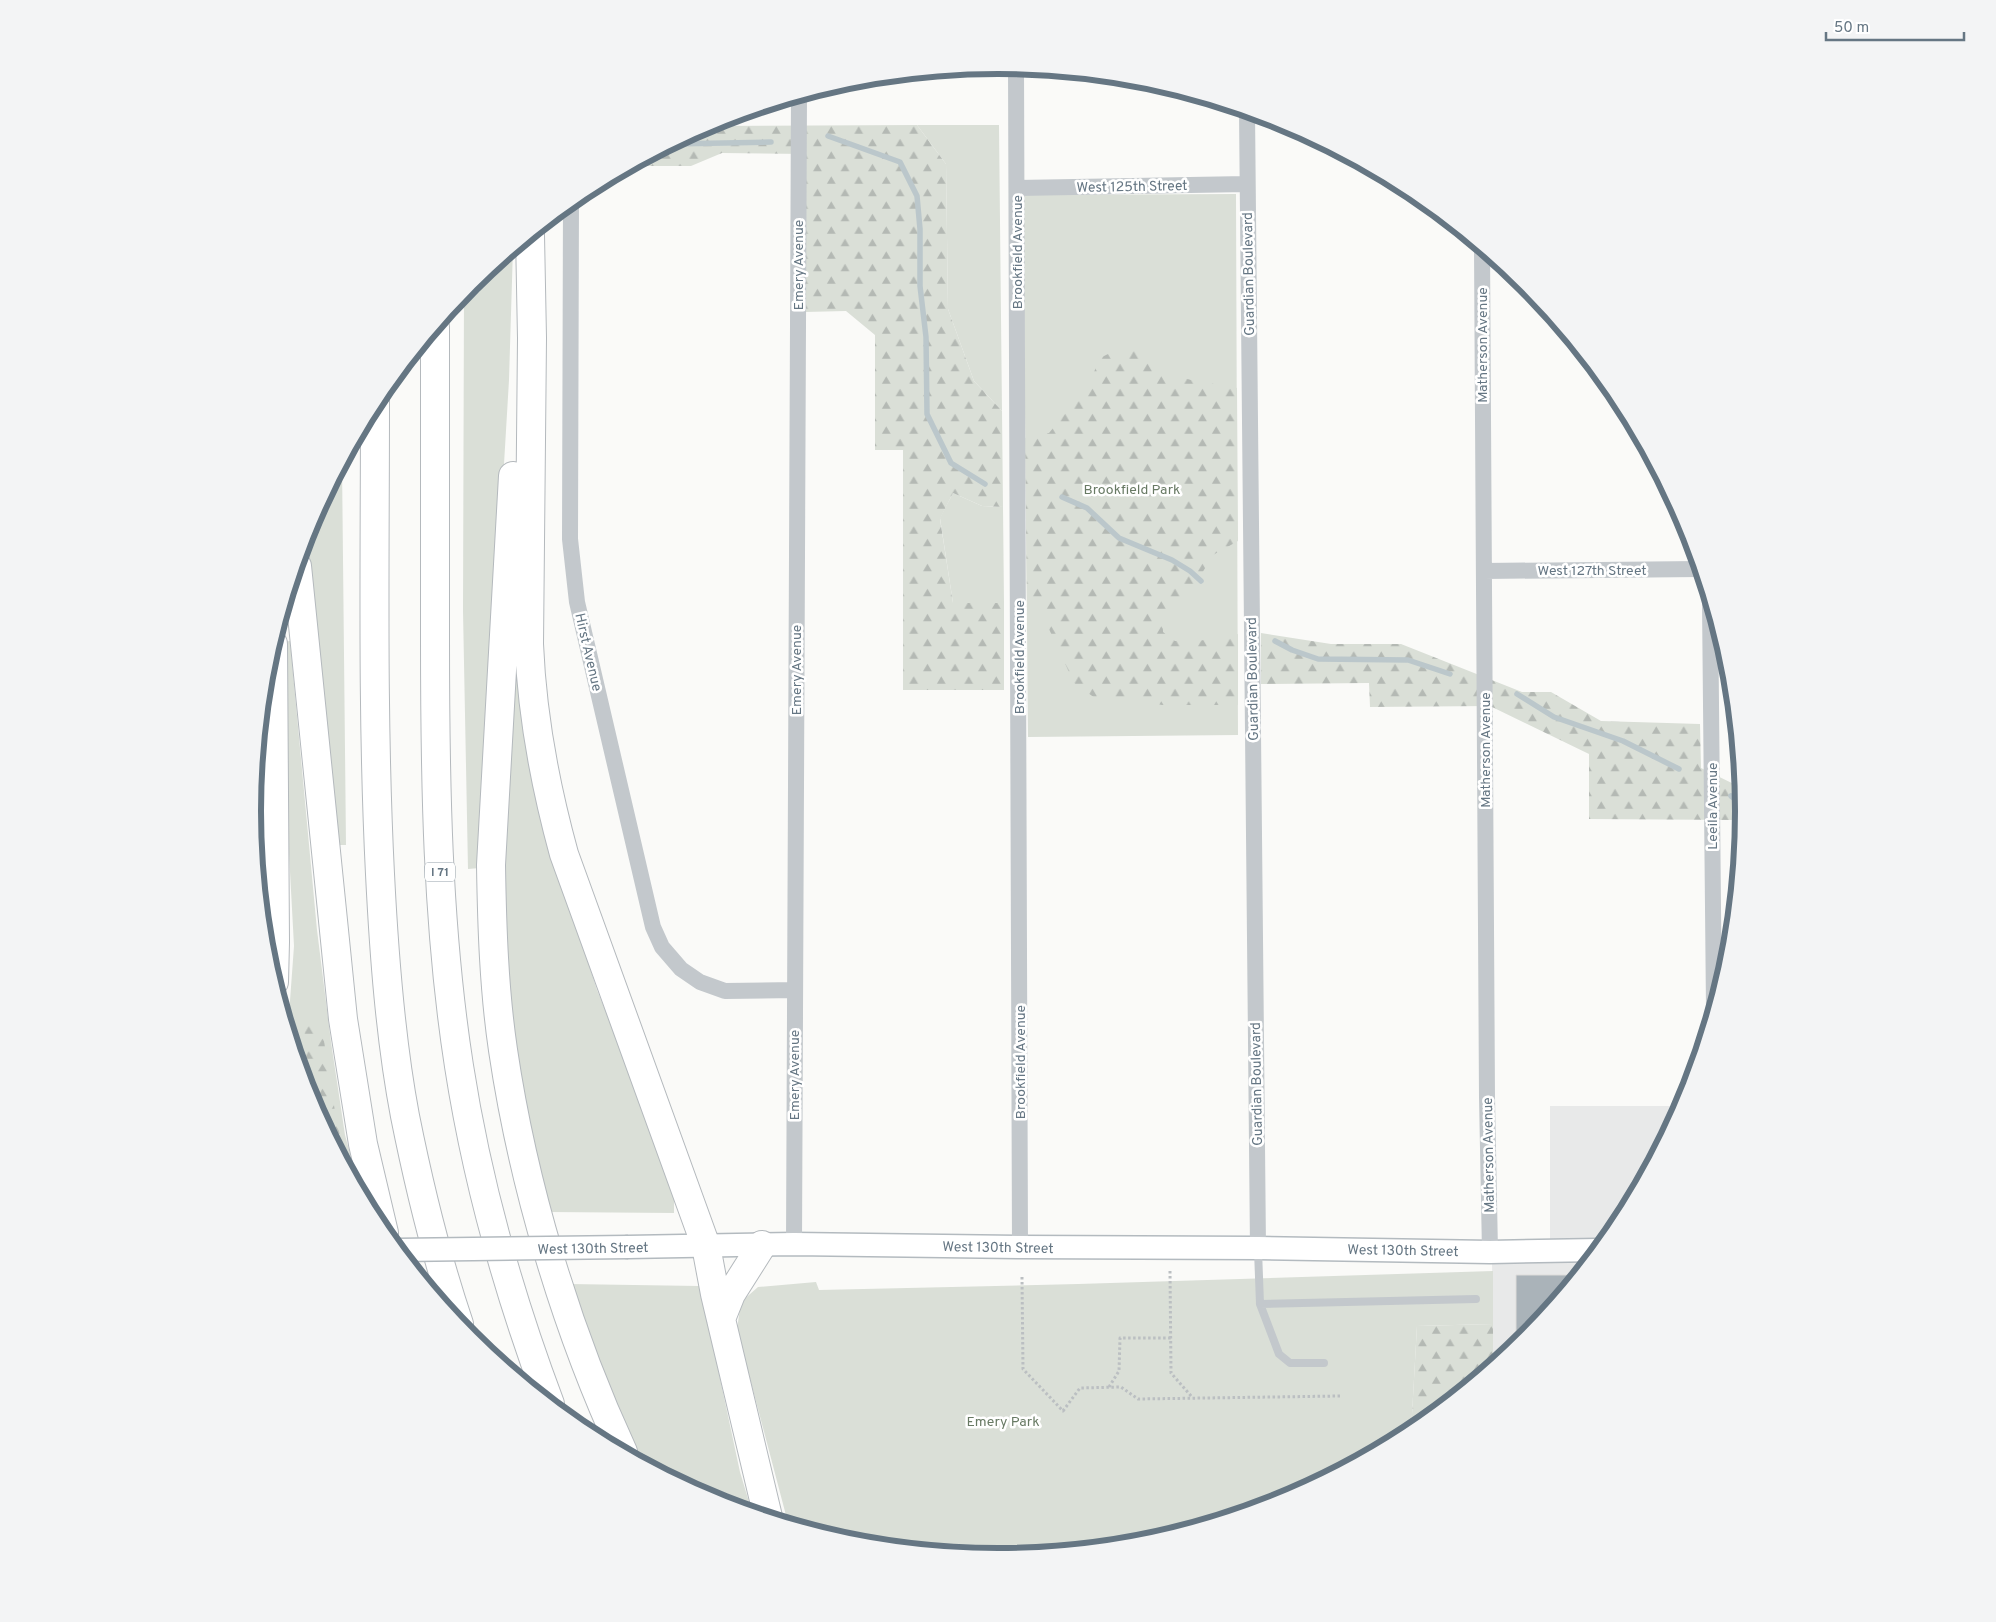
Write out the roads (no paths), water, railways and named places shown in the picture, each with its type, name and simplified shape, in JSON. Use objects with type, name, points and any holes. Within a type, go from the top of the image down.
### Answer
[{"type":"highway","points":[[528,243],[532,348],[529,644],[531,683],[538,740],[548,793],[564,854],[706,1246],[721,1319],[766,1511]]},
{"type":"highway","points":[[528,244],[493,808],[492,926],[496,987],[503,1050],[515,1118],[536,1209],[582,1352],[619,1443]]},
{"type":"highway","name":"I 71","points":[[435,336],[435,724],[439,853],[451,1005],[468,1121],[486,1203],[513,1299],[546,1394]]},
{"type":"highway","points":[[376,416],[375,729],[383,931],[393,1032],[405,1114],[425,1209],[454,1308]]},
{"type":"highway","points":[[298,579],[343,1019],[363,1144],[379,1211]]},
{"type":"highway","points":[[273,677],[275,956]]},
{"type":"highway","points":[[721,1319],[731,1294],[762,1245]]},
{"type":"main road","name":"West 130th Street","points":[[406,1250],[794,1244],[1490,1252],[1590,1250]]},
{"type":"street","name":"Brookfield Avenue","points":[[1016,74],[1020,1248]]},
{"type":"street","name":"Emery Avenue","points":[[794,1244],[799,101]]},
{"type":"street","name":"Guardian Boulevard","points":[[1247,118],[1258,1248]]},
{"type":"street","name":"West 125th Street","points":[[1017,188],[1247,184]]},
{"type":"street","name":"Hirst Avenue","points":[[571,210],[570,539],[572,571],[577,602],[653,927],[662,947],[681,969],[700,982],[725,991],[795,990]]},
{"type":"street","name":"Matherson Avenue","points":[[1482,255],[1487,1098],[1490,1252]]},
{"type":"street","name":"West 127th Street","points":[[1484,571],[1694,569]]},
{"type":"street","name":"Leeila Avenue","points":[[1710,621],[1714,986]]},
{"type":"lane","points":[[1258,1248],[1260,1304],[1279,1354],[1290,1363],[1324,1363]]},
{"type":"lane","points":[[1260,1304],[1476,1299]]},
{"type":"waterway","points":[[828,136],[900,162],[917,196],[920,229],[920,286],[926,337],[927,414],[951,463],[985,484]]},
{"type":"waterway","points":[[686,144],[771,142]]},
{"type":"waterway","points":[[1062,497],[1087,508],[1119,538],[1172,560],[1190,571],[1201,581]]},
{"type":"waterway","points":[[1275,641],[1292,650],[1318,659],[1408,660],[1450,674]]},
{"type":"waterway","points":[[1517,694],[1554,717],[1623,741],[1679,769]]},
{"type":"waterway","points":[[1731,796],[1735,799]]},
{"type":"park label","name":"Brookfield Park","points":[[1132,489]]},
{"type":"park label","name":"Emery Park","points":[[1003,1421]]}]
